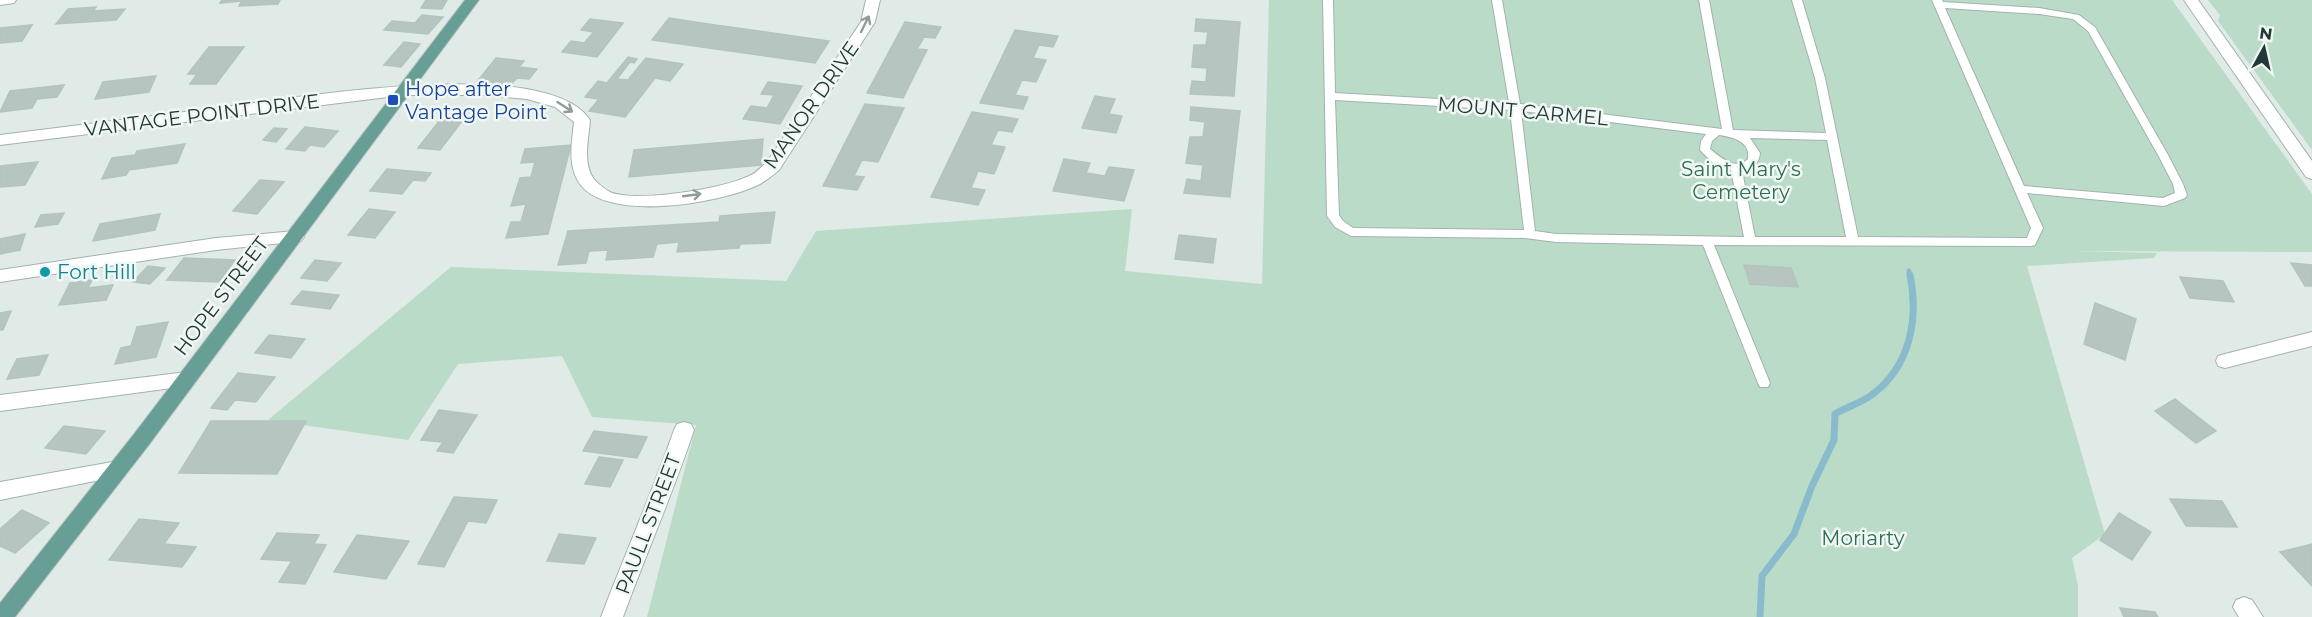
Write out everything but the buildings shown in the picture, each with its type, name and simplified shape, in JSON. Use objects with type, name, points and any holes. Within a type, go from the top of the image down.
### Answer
[{"type":"main road","name":"HOPE STREET","points":[[2,617],[187,379],[472,0]]},
{"type":"street","points":[[0,1],[9,0]]},
{"type":"street","name":"MANOR DRIVE","points":[[404,90],[451,88],[543,97],[562,104],[582,120],[580,154],[585,179],[592,187],[610,198],[663,199],[717,192],[752,182],[772,166],[868,22],[873,0]]},
{"type":"street","points":[[2191,0],[2312,173]]},
{"type":"street","name":"VANTAGE POINT DRIVE","points":[[0,140],[404,90]]},
{"type":"street","points":[[0,276],[216,244],[294,237]]},
{"type":"street","points":[[2224,361],[2312,339]]},
{"type":"street","points":[[0,403],[187,379]]},
{"type":"street","name":"PAULL STREET","points":[[612,617],[642,535],[665,486],[684,430]]},
{"type":"street","points":[[0,491],[118,469]]},
{"type":"lane","points":[[1328,0],[1333,216],[1339,224],[1351,232],[1707,241],[2031,242],[2037,228],[1938,2],[2039,11],[2076,17],[2092,29],[2163,155],[2181,195],[2164,202],[2020,189]]},
{"type":"lane","points":[[1497,0],[1515,107],[1530,235]]},
{"type":"lane","points":[[1704,0],[1727,133]]},
{"type":"lane","points":[[1797,0],[1820,78],[1853,241]]},
{"type":"lane","name":"MOUNT CARMEL","points":[[1329,96],[1515,107],[1727,133],[1833,137]]},
{"type":"lane","points":[[1727,133],[1752,145],[1755,159],[1751,164],[1736,168],[1719,163],[1705,150],[1708,137],[1727,133]]},
{"type":"lane","points":[[1736,168],[1750,241]]},
{"type":"lane","points":[[1707,241],[1764,383]]},
{"type":"green space","points":[[1269,0],[2172,0],[2312,194],[2312,252],[2072,251],[2157,253],[2154,258],[2027,266],[2105,534],[2072,558],[2078,586],[2078,617],[647,617],[696,425],[592,417],[562,356],[458,364],[408,440],[268,420],[451,267],[786,281],[816,231],[1132,209],[1125,271],[1262,284]]},
{"type":"green space","points":[[2208,0],[2312,0],[2312,150],[2218,21],[2220,15]]},
{"type":"waterway","points":[[1909,271],[1910,277]]},
{"type":"waterway","points":[[1760,617],[1762,576],[1794,534],[1812,486],[1834,440],[1835,414],[1864,400],[1886,383],[1903,356],[1912,325],[1913,292],[1910,275]]},
{"type":"place","name":"Hope after Vantage Point","points":[[393,100]]},
{"type":"place","name":"Fort Hill","points":[[45,272]]},
{"type":"park label","name":"Saint Mary's Cemetery","points":[[1741,180]]},
{"type":"park label","name":"Moriarty","points":[[1863,538]]}]
